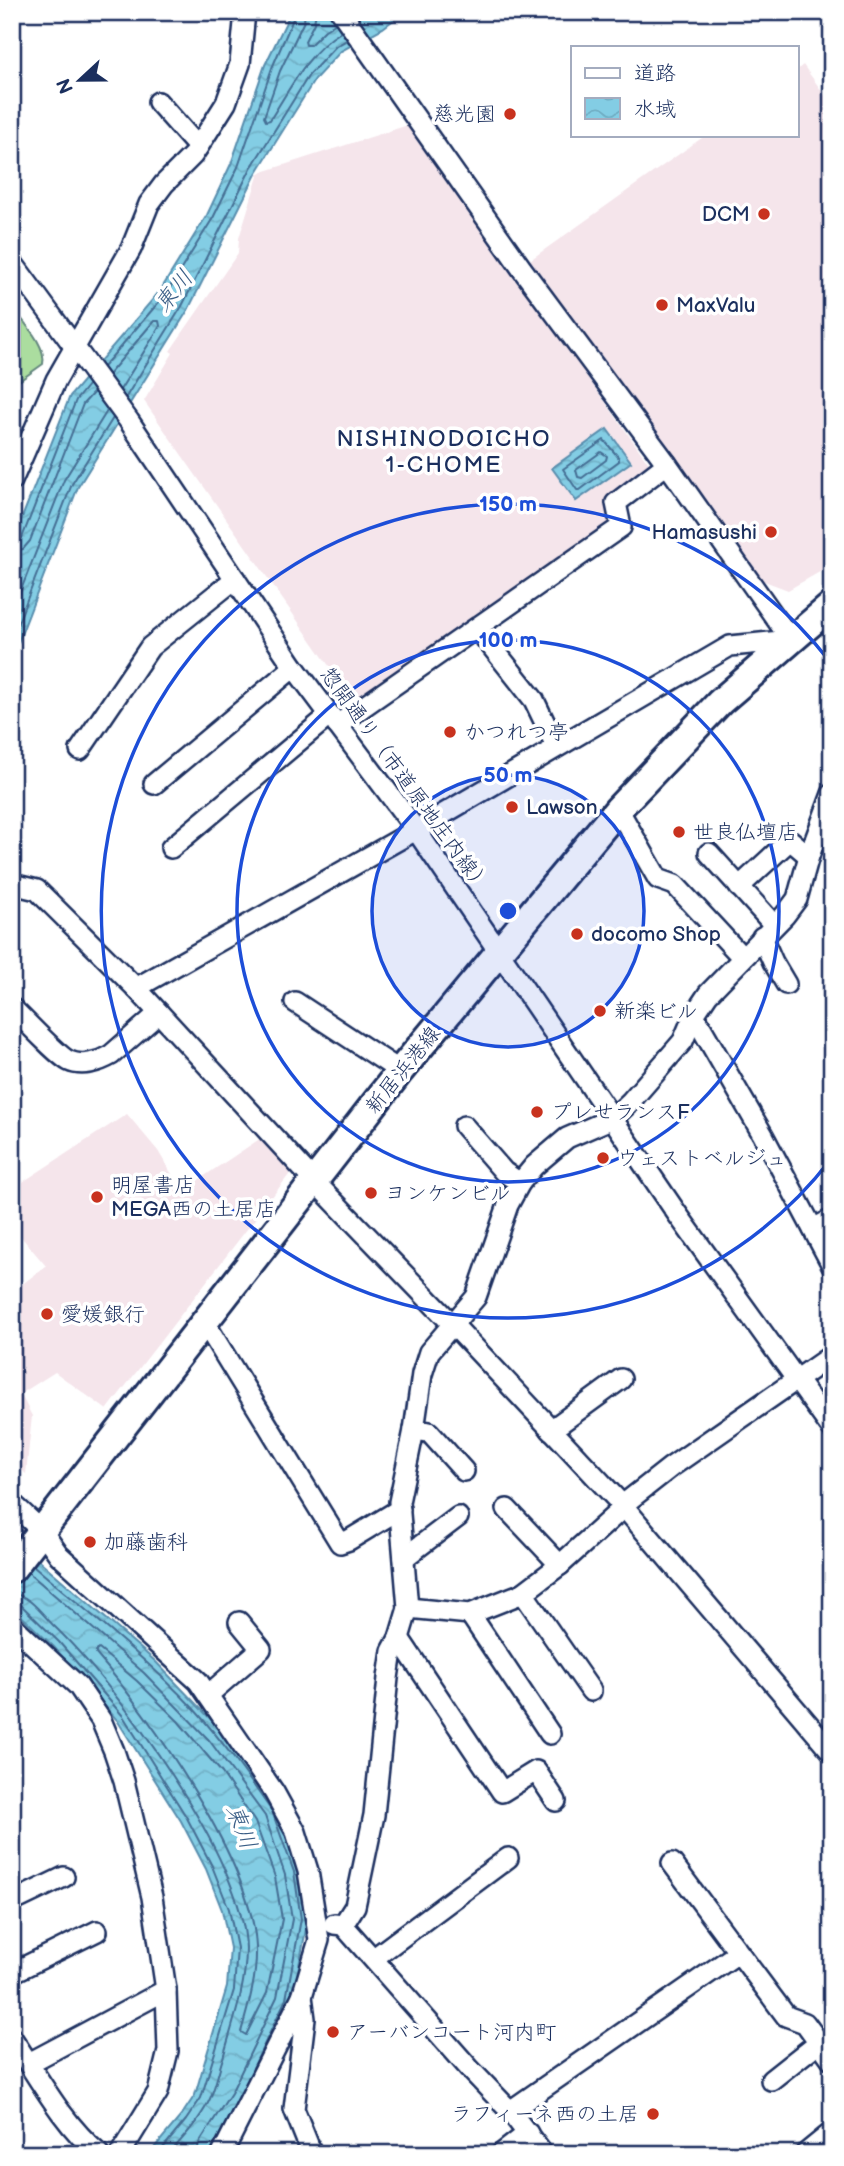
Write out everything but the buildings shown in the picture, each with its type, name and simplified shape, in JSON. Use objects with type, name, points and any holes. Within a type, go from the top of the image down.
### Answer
[{"type":"main road","name":"新居浜港線","points":[[12,1569],[400,1072],[618,809],[720,702],[832,605]]},
{"type":"street","points":[[12,481],[56,380],[78,351],[131,249],[149,204],[198,147],[226,103],[240,64],[245,12]]},
{"type":"street","points":[[136,988],[416,830],[730,646],[790,640],[667,464],[522,269],[341,12]]},
{"type":"street","points":[[158,102],[198,147]]},
{"type":"street","name":"惣開通り（市道原地庄内線）","points":[[12,262],[129,421],[294,667],[416,830],[678,1214],[832,1429]]},
{"type":"street","points":[[171,848],[333,720],[477,628],[621,527],[616,503],[667,464]]},
{"type":"street","points":[[79,750],[150,647],[235,579]]},
{"type":"street","points":[[477,628],[534,700],[556,746]]},
{"type":"street","points":[[154,784],[294,667]]},
{"type":"street","points":[[344,1925],[355,1906],[374,1815],[392,1651],[408,1608],[400,1509],[422,1374],[429,1352],[476,1297],[508,1205],[520,1183],[534,1166],[567,1138],[612,1118],[660,1070],[683,1041],[694,1015],[708,994],[797,898],[832,794]]},
{"type":"street","points":[[618,809],[658,879],[675,885],[742,957]]},
{"type":"street","points":[[739,887],[790,841],[809,856]]},
{"type":"street","points":[[709,853],[739,887],[768,931],[773,962],[786,984]]},
{"type":"street","points":[[12,884],[37,890],[136,988],[315,1182],[452,1323],[624,1507],[832,1752]]},
{"type":"street","points":[[295,1002],[400,1072]]},
{"type":"street","points":[[12,1008],[68,1061],[87,1063],[111,1055],[159,1013]]},
{"type":"street","points":[[694,1015],[763,1135],[832,1265]]},
{"type":"street","points":[[464,1126],[504,1172],[520,1183]]},
{"type":"street","points":[[813,1229],[832,1219]]},
{"type":"street","points":[[205,1323],[340,1543],[400,1509]]},
{"type":"street","points":[[408,1608],[470,1614],[523,1593],[560,1565],[629,1500],[670,1467],[832,1355]]},
{"type":"street","points":[[551,1430],[621,1379]]},
{"type":"street","points":[[414,1430],[429,1432],[464,1471]]},
{"type":"street","points":[[12,1503],[59,1555],[198,1681],[274,1792],[296,1832],[309,1871],[319,1940],[302,1996],[222,2154]]},
{"type":"street","points":[[507,1509],[560,1565]]},
{"type":"street","points":[[404,1558],[458,1517]]},
{"type":"street","points":[[523,1593],[592,1691]]},
{"type":"street","points":[[470,1614],[550,1734]]},
{"type":"street","points":[[208,1695],[261,1649],[239,1622]]},
{"type":"street","points":[[12,1625],[78,1686],[101,1720],[114,1751],[152,1897],[166,1990],[168,2051],[159,2092],[120,2154]]},
{"type":"street","points":[[399,1638],[502,1792],[536,1771],[556,1801]]},
{"type":"street","points":[[374,1958],[508,1858]]},
{"type":"street","points":[[672,1863],[786,2016],[805,2023],[832,2060]]},
{"type":"street","points":[[12,1902],[64,1877]]},
{"type":"street","points":[[318,1922],[344,1925],[510,2111],[543,2154]]},
{"type":"street","points":[[12,1973],[97,1931]]},
{"type":"street","points":[[510,2111],[738,1953]]},
{"type":"street","points":[[29,2063],[166,1990]]},
{"type":"street","points":[[302,1996],[305,2019],[294,2109],[312,2154]]},
{"type":"street","points":[[12,2038],[60,2109],[99,2154]]},
{"type":"street","points":[[771,2080],[819,2042]]},
{"type":"street","points":[[805,2154],[832,2132]]},
{"type":"street","points":[[501,2154],[528,2133]]},
{"type":"shaded area","points":[[803,65],[832,105],[832,565],[788,590],[759,579],[639,408],[530,260],[705,136],[798,136],[798,69]]},
{"type":"shaded area","points":[[408,125],[650,465],[607,501],[611,527],[355,703],[144,401],[173,353],[170,351],[238,253],[239,238],[259,173]]},
{"type":"shaded area","points":[[127,1114],[158,1151],[182,1191],[261,1138],[292,1171],[107,1410],[55,1372],[22,1393],[32,1416],[26,1474],[12,1461],[12,1292],[46,1266],[12,1226],[12,1189]]},
{"type":"green space","points":[[12,307],[38,342],[43,364],[12,386]]},
{"type":"water","name":"東川","points":[[291,12],[404,12],[383,28],[341,51],[315,79],[257,172],[188,310],[78,487],[12,658],[12,543],[70,396],[160,291],[207,215],[231,164],[265,65]]},
{"type":"water","points":[[607,429],[631,462],[576,501],[552,468]]},
{"type":"water","name":"東川","points":[[12,1537],[155,1661],[221,1730],[279,1809],[301,1871],[308,1919],[292,2002],[245,2101],[211,2154],[149,2154],[195,2095],[227,1987],[230,1948],[222,1910],[206,1869],[181,1821],[117,1720],[54,1647],[12,1607]]},
{"type":"place","name":"慈光園","points":[[510,114]]},
{"type":"place","name":"DCM","points":[[764,214]]},
{"type":"place","name":"MaxValu","points":[[662,305]]},
{"type":"place","name":"Hamasushi","points":[[771,532]]},
{"type":"place","name":"かつれつ亭","points":[[450,732]]},
{"type":"place","name":"Lawson","points":[[512,807]]},
{"type":"place","name":"世良仏壇店","points":[[679,832]]},
{"type":"place","name":"docomo Shop","points":[[577,934]]},
{"type":"place","name":"新楽ビル","points":[[600,1011]]},
{"type":"place","name":"プレせランスF","points":[[537,1112]]},
{"type":"place","name":"ウェストベルジュ","points":[[603,1158]]},
{"type":"place","name":"ヨンケンビル","points":[[371,1193]]},
{"type":"place","name":"明屋書店 MEGA西の土居店","points":[[97,1197]]},
{"type":"place","name":"愛媛銀行","points":[[47,1314]]},
{"type":"place","name":"加藤歯科","points":[[90,1542]]},
{"type":"place","name":"アーバンコート河内町","points":[[333,2032]]},
{"type":"place","name":"ラフィーネ西の土居","points":[[653,2114]]},
{"type":"district","name":"NISHINODOICHO 1-CHOME","points":[[444,452]]}]
